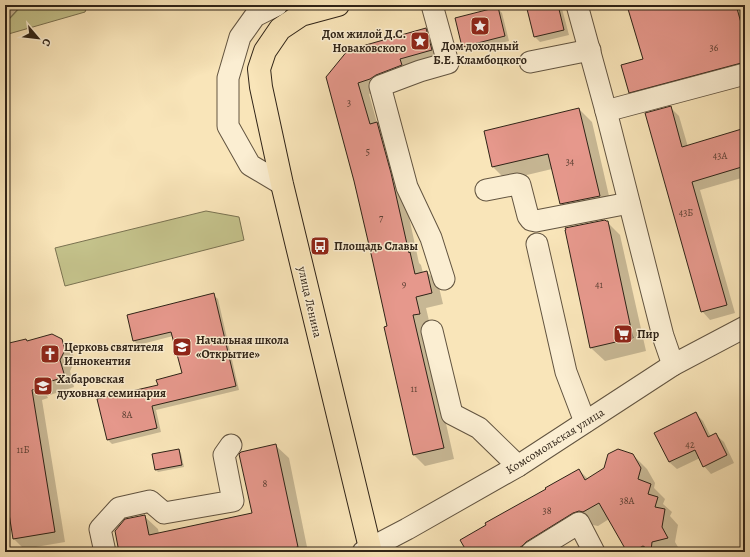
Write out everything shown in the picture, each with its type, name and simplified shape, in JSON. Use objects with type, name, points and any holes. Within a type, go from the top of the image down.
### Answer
[{"type":"main road","name":"улица Ленина","points":[[326,6],[301,15],[280,29],[265,51],[259,69],[261,87],[282,184],[368,551]]},
{"type":"street","points":[[277,5],[255,16],[240,37],[228,78],[228,126],[250,165],[282,184]]},
{"type":"street","points":[[432,5],[448,63],[420,71],[380,86],[407,187],[431,238],[444,279]]},
{"type":"street","points":[[577,5],[606,111],[663,336],[673,365]]},
{"type":"street","points":[[530,62],[590,50]]},
{"type":"street","points":[[606,111],[745,74]]},
{"type":"street","points":[[486,190],[517,184],[520,185],[528,216],[531,220],[536,221],[629,203]]},
{"type":"street","points":[[537,244],[566,372],[585,422]]},
{"type":"street","name":"Комсомольская улица","points":[[368,551],[518,466],[673,365],[745,327]]},
{"type":"street","points":[[432,331],[452,414],[478,428],[518,466]]},
{"type":"street","points":[[105,552],[100,529],[119,508],[150,501],[164,513],[233,501],[224,455],[231,444]]},
{"type":"street","points":[[532,552],[579,523],[594,552]]},
{"type":"shaded area","points":[[22,5],[88,5],[85,12],[5,35],[5,23]]},
{"type":"shaded area","points":[[206,211],[239,217],[244,240],[65,286],[55,248]]},
{"type":"building","points":[[526,5],[558,5],[564,30],[534,37]]},
{"type":"building","points":[[643,5],[736,5],[745,37],[745,62],[629,93],[621,65],[643,59],[628,9]]},
{"type":"building","points":[[498,7],[505,36],[462,47],[455,18]]},
{"type":"building","points":[[426,28],[432,50],[400,59],[402,65],[358,83],[370,124],[377,122],[391,173],[415,274],[427,271],[432,293],[416,297],[420,314],[413,315],[444,448],[413,455],[384,327],[387,326],[372,258],[354,181],[326,77],[348,50]]},
{"type":"building","points":[[671,106],[682,147],[745,128],[745,166],[692,182],[727,305],[701,312],[645,113]]},
{"type":"building","points":[[579,108],[600,196],[560,204],[548,154],[492,167],[484,131]]},
{"type":"building","points":[[605,220],[608,221],[633,338],[590,348],[565,228]]},
{"type":"building","points":[[214,293],[236,386],[152,406],[157,428],[107,440],[97,399],[158,385],[156,380],[182,373],[171,332],[133,341],[127,315]]},
{"type":"building","points":[[52,334],[62,339],[65,350],[60,360],[65,377],[38,385],[38,388],[32,390],[55,532],[13,539],[5,488],[5,344],[26,339],[27,341]]},
{"type":"building","points":[[696,412],[708,437],[716,433],[727,455],[703,467],[695,450],[669,462],[654,433]]},
{"type":"building","points":[[276,444],[298,547],[273,552],[119,552],[115,531],[125,519],[145,515],[149,535],[252,513],[239,454],[241,452]]},
{"type":"building","points":[[179,449],[182,465],[155,470],[152,454]]},
{"type":"building","points":[[618,449],[633,454],[641,468],[638,479],[651,484],[648,494],[658,497],[655,507],[665,509],[662,527],[668,538],[652,542],[651,551],[643,546],[632,552],[627,552],[599,503],[583,512],[579,511],[573,513],[512,552],[467,552],[460,540],[486,525],[485,523],[579,469],[585,480],[604,468],[608,454]]},
{"type":"place","name":"Дом доходный Б.Е. Кламбоцкого","points":[[480,26]]},
{"type":"place","name":"Дом жилой Д.С. Новаковского","points":[[420,41]]},
{"type":"place","name":"Площадь Славы","points":[[320,246]]},
{"type":"place","name":"Пир","points":[[623,334]]},
{"type":"place","name":"Начальная школа «Открытие»","points":[[182,347]]},
{"type":"place","name":"Церковь святителя Иннокентия","points":[[50,354]]},
{"type":"place","name":"Хабаровская духовная семинария","points":[[43,386]]}]
